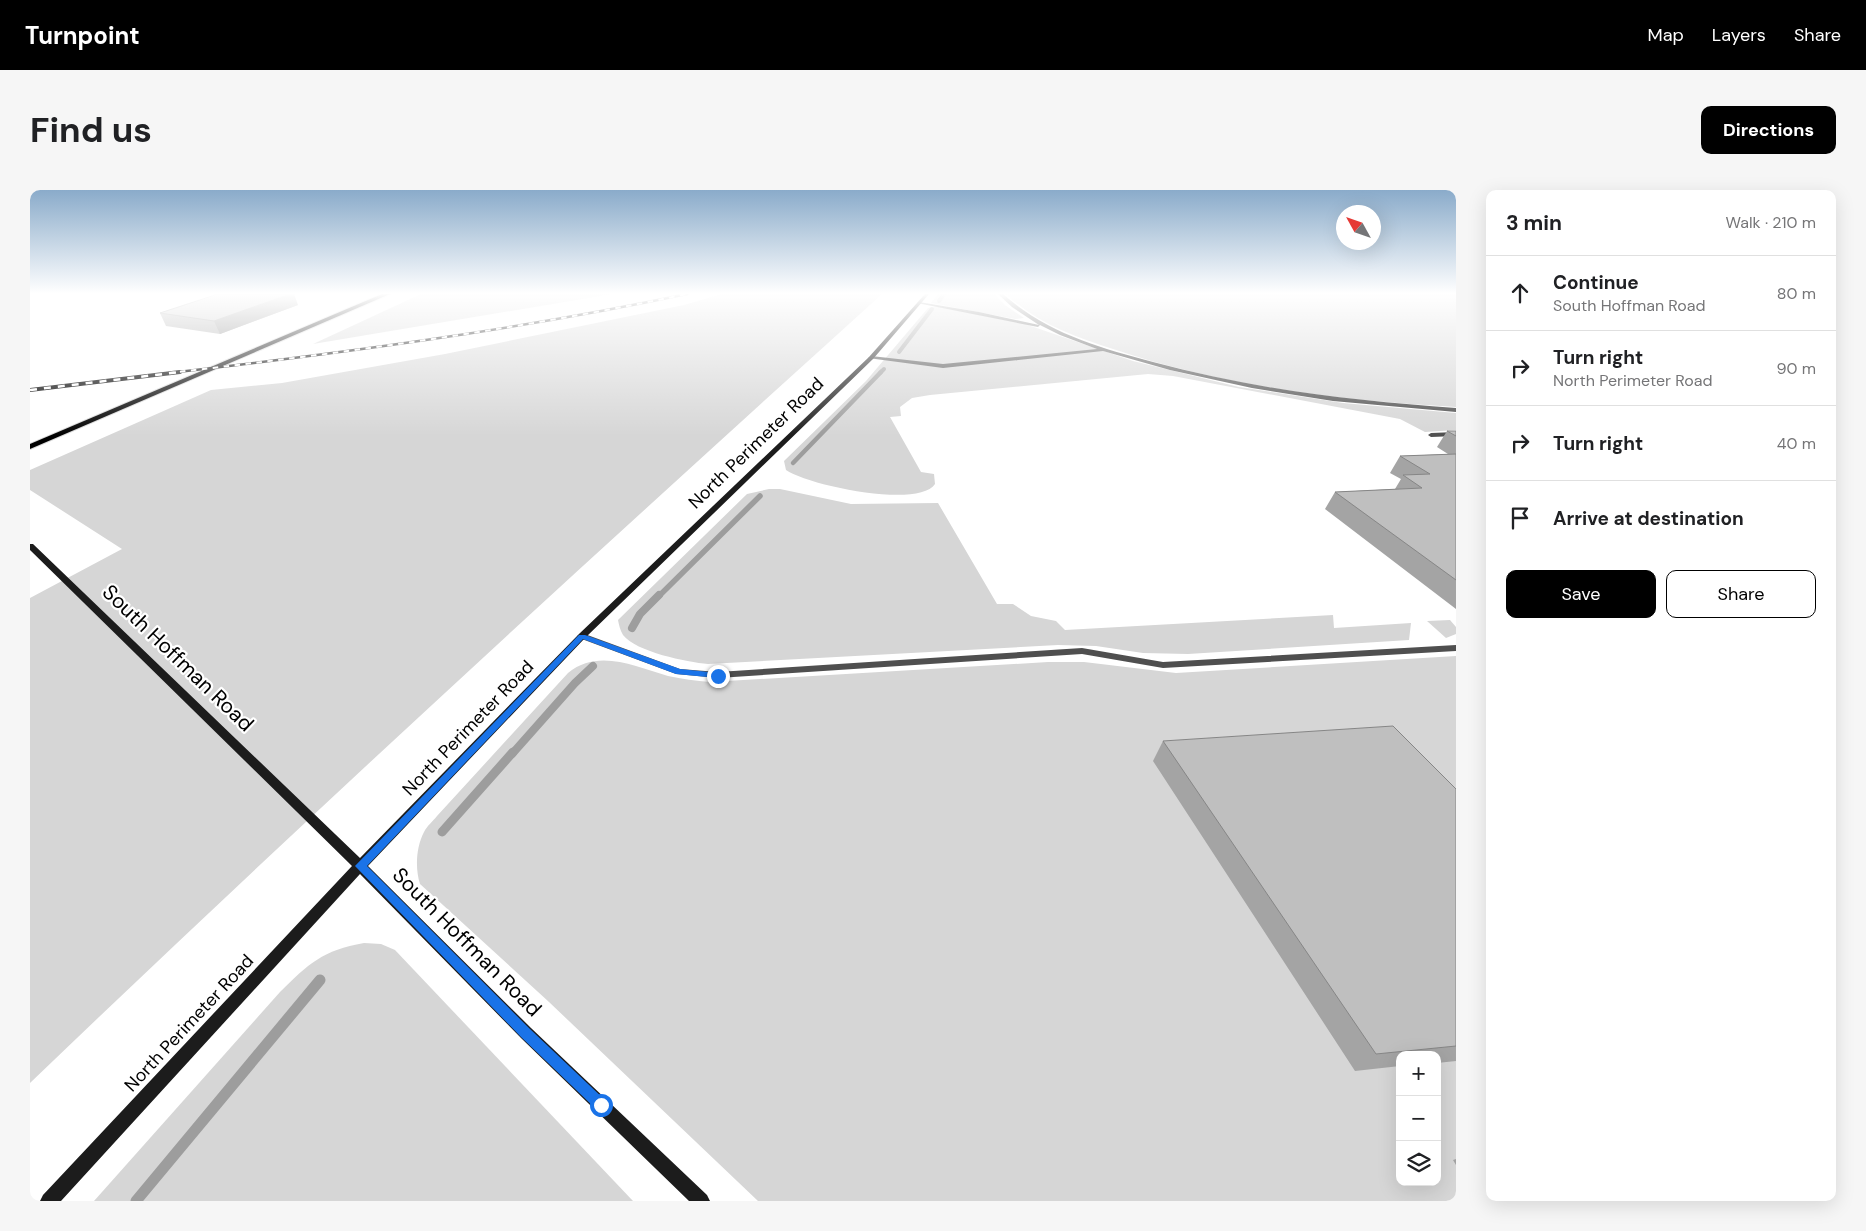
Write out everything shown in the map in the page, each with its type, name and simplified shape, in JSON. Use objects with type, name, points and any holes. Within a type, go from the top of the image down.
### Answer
[{"type":"main road","points":[[30,447],[277,341]]},
{"type":"street","name":"North Perimeter Road","points":[[49,1201],[360,866],[582,636],[871,358],[886,341]]},
{"type":"street","name":"South Hoffman Road","points":[[30,546],[360,866],[526,1033],[701,1201]]},
{"type":"lane","points":[[1082,341],[1106,350],[1180,371],[1269,390],[1373,404],[1456,410]]},
{"type":"lane","points":[[871,358],[943,366],[1106,350]]},
{"type":"lane","points":[[1431,435],[1456,434]]},
{"type":"lane","points":[[582,636],[679,672],[718,676],[1082,651],[1163,665],[1456,648]]},
{"type":"shaded area","points":[[508,341],[830,341],[240,883],[30,1083],[30,598],[122,549],[30,490],[30,470],[211,390],[282,383]]},
{"type":"shaded area","points":[[900,341],[1075,341],[1133,361],[1239,387],[1343,403],[1456,413],[1456,430],[1425,432],[1400,419],[1173,376],[1148,374],[912,398],[900,407],[901,416],[890,417],[921,472],[934,474],[935,484],[925,491],[886,495],[862,492],[816,482],[786,470],[784,461],[866,381]]},
{"type":"shaded area","points":[[1090,341],[1456,341],[1456,407],[1369,401],[1283,390],[1197,373]]},
{"type":"shaded area","points":[[769,489],[780,489],[851,504],[938,503],[997,604],[1013,604],[1031,616],[1056,621],[1065,630],[1333,615],[1334,628],[1411,623],[1409,640],[1188,654],[1143,653],[1096,646],[1058,645],[708,664],[650,651],[630,641],[623,635],[618,620],[747,494]]},
{"type":"shaded area","points":[[1450,620],[1456,627],[1456,634],[1446,638],[1427,621]]},
{"type":"shaded area","points":[[1456,656],[1456,1201],[758,1201],[549,1002],[420,884],[418,878],[418,851],[421,838],[427,828],[568,673],[592,662],[617,662],[668,676],[710,682],[1048,662],[1084,662],[1176,673]]},
{"type":"shaded area","points":[[364,943],[381,944],[395,950],[633,1201],[94,1201],[290,982],[308,966],[327,954]]},
{"type":"building","points":[[1447,431],[1456,431],[1456,436]]},
{"type":"building","points":[[1456,454],[1456,580],[1335,492],[1422,488],[1403,475],[1430,474],[1400,456]]},
{"type":"building","points":[[1393,726],[1456,789],[1456,1046],[1376,1054],[1163,741]]},
{"type":"waterway","points":[[899,352],[907,341]]},
{"type":"waterway","points":[[881,372],[884,369]]},
{"type":"waterway","points":[[793,463],[881,372]]},
{"type":"waterway","points":[[658,597],[760,496]]},
{"type":"waterway","points":[[632,628],[640,614],[659,595]]},
{"type":"waterway","points":[[512,754],[575,683],[593,666]]},
{"type":"waterway","points":[[442,832],[513,752]]},
{"type":"waterway","points":[[136,1201],[320,980]]},
{"type":"railway","points":[[169,373],[420,341]]},
{"type":"railway","points":[[30,390],[180,372]]},
{"type":"route","points":[[601,1105],[526,1033],[360,866],[582,636],[679,672],[718,676]]}]
